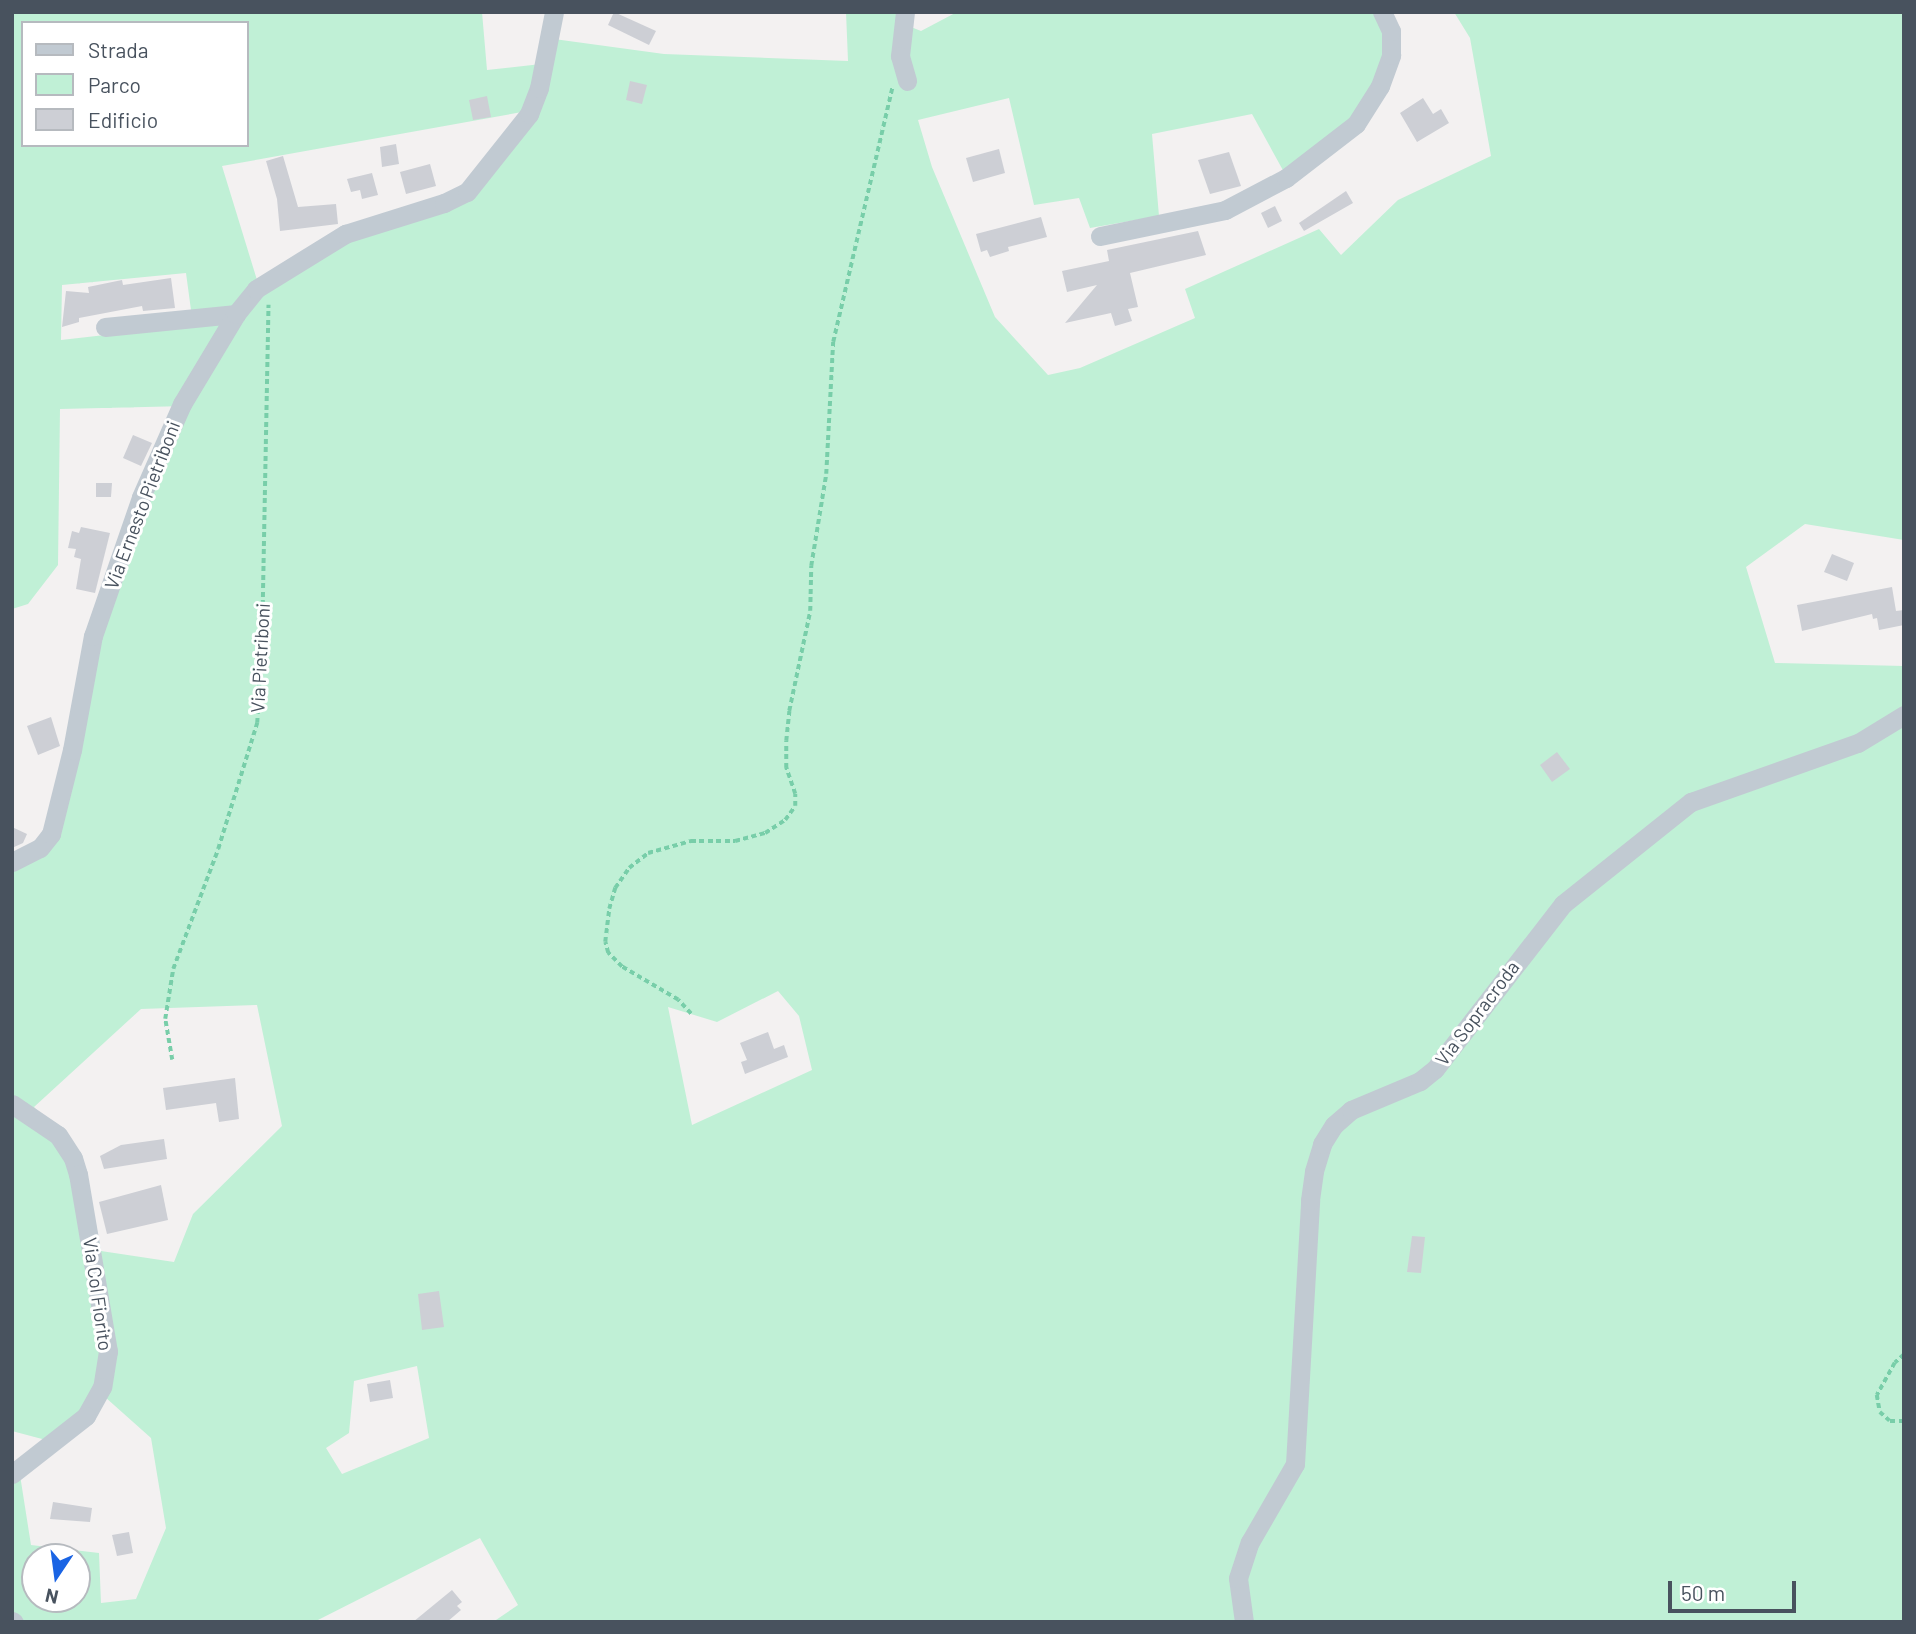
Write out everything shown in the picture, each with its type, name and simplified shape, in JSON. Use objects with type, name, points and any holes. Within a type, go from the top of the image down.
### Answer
[{"type":"street","name":"Via Ernesto Pietriboni","points":[[12,862],[40,848],[51,834],[72,750],[93,636],[136,509],[182,404],[236,314],[257,289],[345,234],[444,203],[467,192],[529,114],[540,88],[554,12]]},
{"type":"street","points":[[905,12],[900,56],[907,81]]},
{"type":"street","points":[[1100,236],[1225,210],[1286,177],[1356,124],[1380,86],[1391,55],[1391,31],[1382,12]]},
{"type":"street","points":[[105,327],[236,314]]},
{"type":"street","name":"Via Sopracroda","points":[[1244,1622],[1238,1578],[1246,1554],[1295,1464],[1310,1200],[1322,1144],[1334,1125],[1351,1110],[1420,1081],[1435,1069],[1563,904],[1690,802],[1858,743],[1904,715]]},
{"type":"street","name":"Via Col Fiorito","points":[[12,1104],[58,1135],[73,1158],[88,1227],[108,1350],[102,1387],[86,1416],[12,1474]]},
{"type":"path","points":[[691,1014],[678,1000],[622,967],[608,953],[605,942],[609,909],[615,888],[629,868],[648,853],[681,843],[734,841],[765,833],[785,820],[796,806],[795,793],[786,768],[786,741],[789,711],[810,611],[810,566],[827,462],[833,342],[900,56]]},
{"type":"path","name":"Via Pietriboni","points":[[173,1060],[164,1019],[173,969],[218,849],[257,723],[262,631],[268,282]]},
{"type":"path","points":[[1904,1355],[1895,1363],[1877,1395],[1881,1412],[1890,1421],[1904,1421]]},
{"type":"green space","points":[[12,12],[482,12],[487,70],[550,63],[554,39],[664,54],[848,61],[846,12],[908,12],[906,25],[921,31],[957,12],[1375,12],[1386,37],[1380,100],[1290,183],[1252,114],[1152,134],[1159,216],[1090,228],[1079,198],[1034,205],[1009,98],[918,120],[932,167],[995,317],[1048,375],[1080,368],[1195,318],[1185,289],[1319,229],[1341,255],[1398,200],[1491,156],[1470,38],[1454,12],[1904,12],[1904,540],[1805,524],[1746,567],[1775,663],[1904,666],[1904,1622],[493,1622],[518,1605],[480,1538],[314,1622],[12,1622],[12,1481],[20,1475],[31,1543],[21,1543],[21,1613],[91,1613],[91,1552],[99,1553],[101,1603],[136,1599],[166,1528],[151,1438],[105,1397],[61,1444],[12,1431],[12,869],[49,848],[103,624],[146,496],[187,406],[60,409],[58,565],[28,604],[12,609]],"holes":[[[522,112],[445,209],[351,238],[257,280],[222,166]],[[186,273],[193,325],[61,340],[62,285]],[[778,991],[799,1016],[812,1070],[692,1125],[668,1007],[717,1022]],[[257,1005],[282,1126],[193,1214],[174,1262],[101,1251],[84,1163],[34,1107],[141,1009]],[[417,1366],[429,1438],[342,1474],[326,1448],[349,1433],[354,1381]]]},
{"type":"building","points":[[614,12],[656,31],[649,45],[608,25]]},
{"type":"building","points":[[630,81],[647,85],[642,104],[626,100]]},
{"type":"building","points":[[487,96],[491,117],[473,120],[469,100]]},
{"type":"building","points":[[1423,98],[1433,114],[1441,109],[1449,123],[1417,142],[1400,113]]},
{"type":"building","points":[[396,144],[399,164],[382,167],[380,147]]},
{"type":"building","points":[[999,149],[1005,173],[973,182],[966,158]]},
{"type":"building","points":[[1229,152],[1241,186],[1210,194],[1198,160]]},
{"type":"building","points":[[283,156],[298,207],[336,204],[338,224],[280,231],[277,199],[266,161]]},
{"type":"building","points":[[430,164],[436,186],[406,194],[400,172]]},
{"type":"building","points":[[372,173],[378,195],[362,199],[360,190],[351,192],[347,179]]},
{"type":"building","points":[[1346,191],[1353,203],[1304,231],[1299,223]]},
{"type":"building","points":[[1275,206],[1282,221],[1268,228],[1261,213]]},
{"type":"building","points":[[1041,217],[1047,237],[1008,247],[1009,251],[990,257],[987,250],[981,252],[976,234]]},
{"type":"building","points":[[1198,231],[1206,255],[1130,273],[1138,307],[1128,309],[1132,321],[1115,326],[1111,313],[1065,323],[1097,285],[1067,292],[1062,271],[1109,261],[1107,250]]},
{"type":"building","points":[[171,278],[175,308],[143,311],[142,306],[79,318],[79,322],[62,327],[66,291],[89,293],[88,287],[122,280],[123,285]]},
{"type":"building","points":[[133,435],[152,443],[141,466],[123,458]]},
{"type":"building","points":[[96,483],[112,483],[111,497],[96,497]]},
{"type":"building","points":[[81,527],[110,533],[95,593],[76,589],[81,559],[74,557],[76,549],[68,548],[72,531],[79,533]]},
{"type":"building","points":[[1832,554],[1854,563],[1847,581],[1824,572]]},
{"type":"building","points":[[1892,587],[1896,611],[1904,610],[1904,625],[1879,630],[1877,618],[1873,619],[1872,614],[1802,631],[1797,605]]},
{"type":"building","points":[[51,717],[60,746],[38,755],[27,726]]},
{"type":"building","points":[[1557,752],[1570,769],[1552,782],[1540,765]]},
{"type":"building","points":[[12,827],[27,834],[23,843],[12,848]]},
{"type":"building","points":[[768,1032],[774,1049],[784,1045],[788,1057],[745,1074],[741,1062],[747,1060],[740,1043]]},
{"type":"building","points":[[235,1078],[239,1119],[219,1122],[216,1103],[166,1110],[163,1088]]},
{"type":"building","points":[[164,1139],[167,1159],[104,1169],[100,1156],[121,1145]]},
{"type":"building","points":[[161,1185],[168,1220],[107,1234],[99,1202]]},
{"type":"building","points":[[1412,1236],[1425,1237],[1421,1273],[1407,1272]]},
{"type":"building","points":[[439,1291],[444,1327],[422,1330],[418,1294]]},
{"type":"building","points":[[390,1380],[393,1398],[370,1402],[367,1384]]},
{"type":"building","points":[[53,1502],[92,1508],[90,1522],[50,1519]]},
{"type":"building","points":[[129,1532],[133,1553],[117,1556],[112,1535]]},
{"type":"building","points":[[452,1590],[462,1602],[457,1606],[461,1610],[447,1622],[413,1622]]}]
